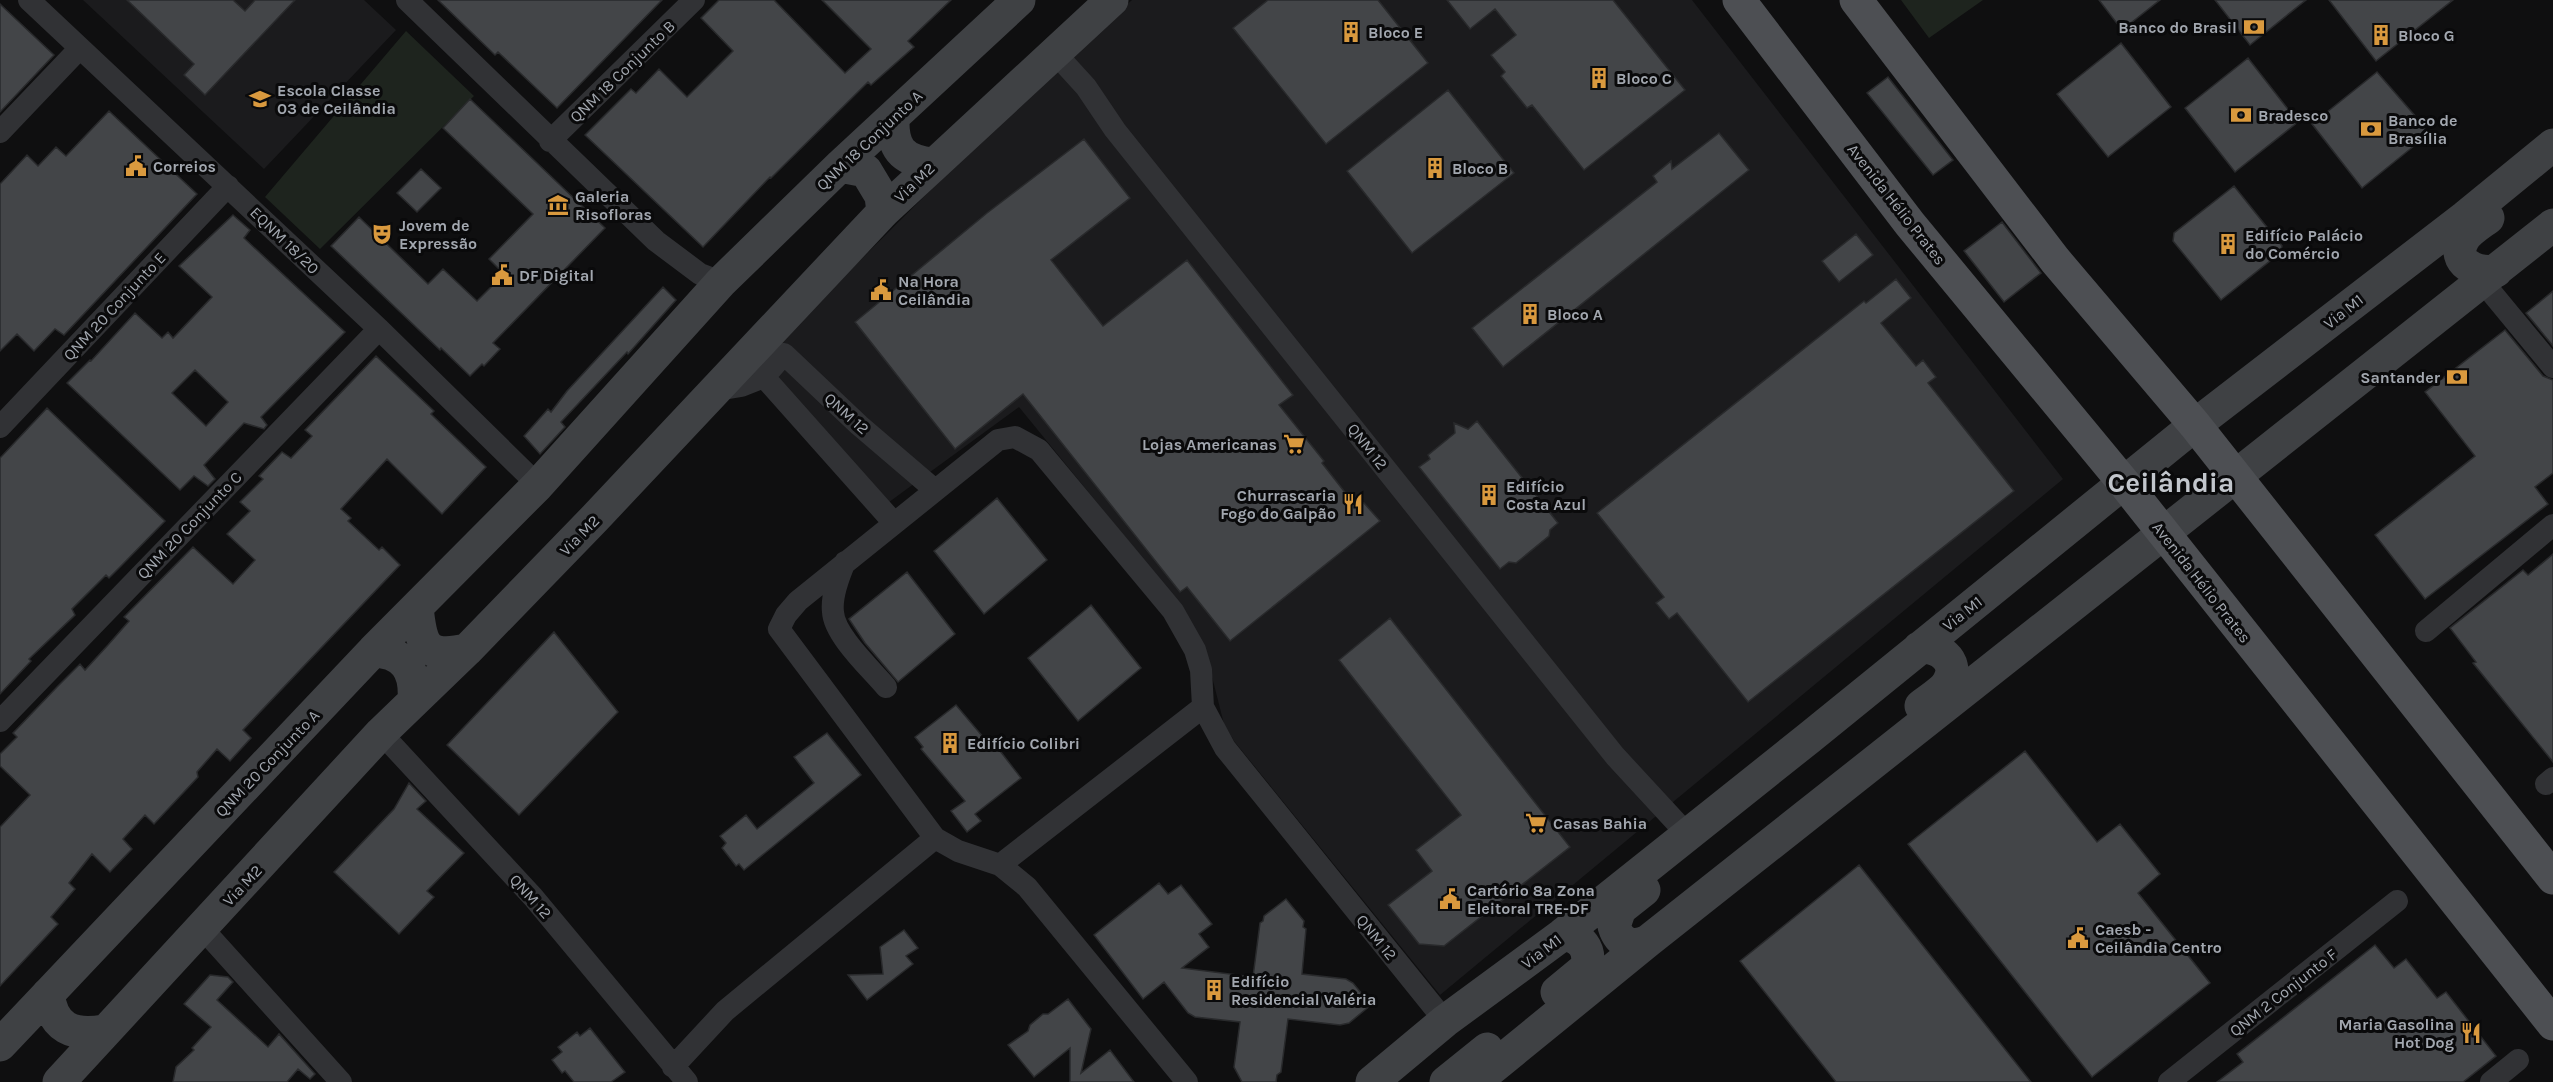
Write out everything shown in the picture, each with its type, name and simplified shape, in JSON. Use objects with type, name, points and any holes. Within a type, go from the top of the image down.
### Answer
[{"type":"main road","name":"QNM 18 Conjunto A","points":[[721,282],[840,166],[1019,0]]},
{"type":"main road","name":"Via M2","points":[[59,1082],[381,733],[467,650],[717,390],[883,212],[932,164],[1112,0]]},
{"type":"main road","name":"Avenida Hélio Prates","points":[[1739,0],[1910,224],[2124,483],[2553,1024]]},
{"type":"main road","points":[[1856,0],[2055,260],[2195,425],[2553,878]]},
{"type":"main road","points":[[893,117],[893,135],[897,147],[904,156],[932,164]]},
{"type":"main road","name":"Via M1","points":[[1372,1082],[1445,1021],[1562,935],[2195,425],[2465,217],[2553,145]]},
{"type":"main road","points":[[2489,276],[2486,272],[2470,268],[2461,255],[2463,241],[2467,235],[2537,179],[2553,158]]},
{"type":"main road","points":[[840,166],[866,171],[881,196],[883,212]]},
{"type":"main road","points":[[1475,1082],[1648,941],[1852,782],[2553,225]]},
{"type":"main road","points":[[538,485],[721,282]]},
{"type":"main road","name":"QNM 20 Conjunto A","points":[[0,1045],[374,651],[538,485]]},
{"type":"main road","points":[[417,607],[420,633],[424,642],[433,651],[447,654],[467,650]]},
{"type":"main road","points":[[1852,782],[1887,734],[1948,683],[1952,669],[1946,655],[1933,647],[1918,648]]},
{"type":"main road","points":[[374,651],[394,653],[403,661],[415,684],[414,700]]},
{"type":"main road","points":[[1648,941],[1634,945],[1620,940],[1614,926],[1616,914],[1753,804],[1796,748]]},
{"type":"main road","points":[[1446,1082],[1586,968],[1588,957],[1585,946],[1575,937],[1562,935]]},
{"type":"main road","points":[[48,994],[54,1015],[71,1031],[88,1034],[104,1031]]},
{"type":"street","name":"EQNM 18/20","points":[[29,0],[379,329],[538,485]]},
{"type":"street","points":[[407,0],[550,141],[676,259],[700,274],[721,282]]},
{"type":"street","name":"QNM 18 Conjunto B","points":[[550,141],[694,0]]},
{"type":"street","points":[[0,132],[80,48]]},
{"type":"street","name":"QNM 12","points":[[1055,53],[1086,87],[1115,130],[1615,756],[1688,834]]},
{"type":"street","name":"QNM 20 Conjunto E","points":[[0,427],[228,186]]},
{"type":"street","points":[[2489,276],[2553,367]]},
{"type":"street","name":"QNM 20 Conjunto C","points":[[0,721],[379,329]]},
{"type":"street","name":"QNM 12","points":[[717,390],[741,386],[764,377],[784,354],[859,425],[935,490]]},
{"type":"street","points":[[764,377],[894,523]]},
{"type":"street","name":"QNM 12","points":[[1187,1082],[1028,887],[1000,866],[958,851],[935,838],[779,629],[786,615],[798,601],[998,440],[1015,437],[1039,450],[1173,611],[1195,650],[1201,670],[1203,707],[1225,748],[1445,1021]]},
{"type":"street","points":[[2426,631],[2553,525]]},
{"type":"street","points":[[844,562],[832,609],[834,620],[840,632],[886,687]]},
{"type":"street","points":[[1000,866],[1203,707]]},
{"type":"street","name":"QNM 12","points":[[381,733],[533,897],[680,1074],[725,1011],[935,838]]},
{"type":"street","name":"QNM 2 Conjunto F","points":[[2169,1082],[2397,901]]},
{"type":"street","points":[[202,928],[341,1082]]},
{"type":"street","points":[[2491,1082],[2518,1060]]},
{"type":"shaded area","name":"Escola Classe 03 de Ceilândia","points":[[83,0],[364,0],[396,30],[264,169]]},
{"type":"shaded area","points":[[1132,0],[1692,0],[2063,479],[1440,995],[1234,741],[1224,724],[1207,657],[1182,607],[1019,407],[885,505],[755,365],[1010,111]]},
{"type":"shaded area","points":[[1901,0],[1983,0],[1929,38]]},
{"type":"shaded area","points":[[406,31],[474,96],[320,249],[265,197]]},
{"type":"building","points":[[127,0],[233,0],[245,11],[255,0],[295,0],[205,95],[184,75],[194,64]]},
{"type":"building","points":[[438,0],[662,0],[557,108],[498,52],[495,55]]},
{"type":"building","points":[[719,0],[774,0],[845,73],[871,49],[822,0],[951,0],[908,41],[914,47],[871,85],[868,82],[770,177],[703,247],[585,135],[631,89],[636,93],[659,69],[687,97],[733,51],[701,18]]},
{"type":"building","points":[[1268,0],[1378,0],[1428,63],[1326,144],[1233,28]]},
{"type":"building","points":[[1447,0],[1613,0],[1685,90],[1584,170],[1532,105],[1527,108],[1501,76],[1505,72],[1491,55],[1516,35],[1495,9],[1470,29]]},
{"type":"building","points":[[2099,0],[2160,0],[2122,30]]},
{"type":"building","name":"Banco do Brasil","points":[[2215,0],[2306,0],[2250,45]]},
{"type":"building","name":"Bloco G","points":[[2329,0],[2453,0],[2376,61]]},
{"type":"building","points":[[0,4],[54,55],[0,112]]},
{"type":"building","points":[[2121,43],[2171,107],[2108,157],[2057,94]]},
{"type":"building","name":"Bradesco","points":[[2248,58],[2298,122],[2235,172],[2185,108]]},
{"type":"building","name":"Banco de Brasília","points":[[2377,72],[2430,133],[2362,188],[2312,124]]},
{"type":"building","points":[[1888,77],[1953,160],[1933,175],[1867,93]]},
{"type":"building","points":[[1448,90],[1514,173],[1412,253],[1347,171]]},
{"type":"building","points":[[470,99],[605,228],[493,343],[500,349],[484,366],[482,364],[470,376],[331,246],[359,217],[428,284],[443,269],[477,301],[504,274],[489,259],[533,214],[443,128]]},
{"type":"building","points":[[109,111],[197,194],[64,335],[55,329],[34,351],[17,334],[0,351],[0,184],[27,155],[38,166],[56,147],[66,156]]},
{"type":"building","points":[[1719,133],[1749,170],[1503,367],[1472,328],[1657,182],[1653,176],[1671,161],[1672,169]]},
{"type":"building","points":[[1084,139],[1130,198],[1051,260],[1103,326],[1187,260],[1293,395],[1279,405],[1324,461],[1322,463],[1351,500],[1364,503],[1380,521],[1230,641],[1187,587],[1180,592],[1023,394],[955,449],[855,322],[987,213]]},
{"type":"building","points":[[421,169],[441,188],[417,212],[397,193]]},
{"type":"building","name":"Edifício Palácio do Comércio","points":[[2234,186],[2282,246],[2280,253],[2221,300],[2173,241],[2174,233]]},
{"type":"building","points":[[233,215],[250,230],[244,238],[345,332],[261,417],[267,425],[264,429],[244,423],[204,465],[215,479],[208,486],[194,476],[180,490],[67,383],[91,361],[135,313],[162,338],[168,332],[173,338],[212,297],[179,266]],"holes":[[[195,370],[228,402],[206,426],[172,393]]]},
{"type":"building","points":[[2002,222],[2041,273],[2004,302],[1964,251]]},
{"type":"building","points":[[1856,234],[1873,255],[1839,282],[1822,261]]},
{"type":"building","points":[[1896,279],[1911,298],[1881,323],[1916,366],[1923,360],[1936,377],[1928,383],[2014,491],[1748,702],[1677,613],[1669,619],[1656,603],[1664,597],[1597,513],[1864,301],[1866,303]]},
{"type":"building","points":[[663,287],[676,300],[628,354],[627,352],[561,422],[565,427],[540,454],[524,436],[548,409],[551,412],[567,391]]},
{"type":"building","points":[[2553,291],[2553,346],[2526,313]]},
{"type":"building","points":[[2505,330],[2543,376],[2553,380],[2553,473],[2535,487],[2548,504],[2425,599],[2375,535],[2475,456],[2425,392]]},
{"type":"building","points":[[376,356],[434,411],[431,414],[486,467],[442,514],[387,459],[341,509],[351,518],[348,521],[379,550],[382,547],[400,565],[243,730],[251,738],[230,761],[217,749],[197,772],[198,777],[154,824],[145,815],[123,839],[132,849],[110,872],[92,854],[69,883],[75,889],[51,917],[58,924],[0,986],[0,827],[30,795],[0,766],[0,754],[17,737],[13,733],[80,664],[85,670],[129,621],[124,617],[193,547],[233,584],[255,560],[227,534],[250,511],[240,502],[263,479],[259,476],[282,452],[291,458],[312,436],[305,430]]},
{"type":"building","points":[[47,408],[165,521],[109,578],[106,575],[72,609],[75,615],[29,659],[31,661],[0,694],[0,458]]},
{"type":"building","name":"Edifício Costa Azul","points":[[1477,421],[1558,523],[1550,530],[1549,536],[1516,563],[1509,562],[1500,569],[1419,467],[1430,459],[1428,455],[1455,433],[1454,423],[1468,429]]},
{"type":"building","points":[[997,498],[1047,560],[984,614],[934,551]]},
{"type":"building","points":[[2553,554],[2553,762],[2473,663],[2476,662],[2450,628],[2523,570],[2528,575]]},
{"type":"building","points":[[907,572],[955,634],[898,682],[865,643],[849,619]]},
{"type":"building","points":[[1091,605],[1141,668],[1078,721],[1028,658]]},
{"type":"building","points":[[1390,618],[1570,847],[1444,946],[1419,944],[1388,905],[1432,871],[1416,850],[1461,815],[1339,660]]},
{"type":"building","points":[[554,632],[618,712],[519,815],[447,745]]},
{"type":"building","points":[[956,705],[994,750],[997,747],[1021,778],[975,814],[981,821],[967,832],[951,811],[965,801],[921,749],[923,747],[915,737]]},
{"type":"building","points":[[827,733],[861,775],[744,870],[739,864],[736,866],[722,848],[726,843],[720,836],[746,815],[757,829],[814,783],[794,757]]},
{"type":"building","name":"Caesb - Ceilândia Centro","points":[[2025,751],[2097,842],[2120,824],[2160,874],[2138,893],[2210,983],[2092,1077],[1908,844]]},
{"type":"building","points":[[409,783],[426,801],[417,809],[464,853],[427,891],[434,897],[399,934],[334,872],[394,809]]},
{"type":"building","points":[[1859,865],[2031,1082],[1836,1082],[1740,961]]},
{"type":"building","points":[[1159,883],[1168,894],[1181,885],[1212,924],[1199,934],[1209,947],[1182,968],[1253,977],[1260,923],[1264,916],[1286,899],[1304,921],[1303,927],[1306,929],[1302,974],[1346,979],[1353,983],[1371,1005],[1349,1023],[1340,1025],[1288,1019],[1281,1072],[1277,1075],[1276,1082],[1242,1082],[1234,1067],[1240,1022],[1195,1017],[1188,1013],[1164,982],[1143,999],[1094,935]]},
{"type":"building","points":[[904,930],[918,948],[906,956],[913,964],[867,1000],[848,975],[883,974],[880,947]]},
{"type":"building","points":[[2375,945],[2394,968],[2406,959],[2437,998],[2446,992],[2496,1056],[2463,1082],[2217,1082],[2243,1062],[2237,1054]]},
{"type":"building","points":[[210,975],[228,977],[233,982],[217,1000],[268,1047],[279,1034],[315,1074],[310,1079],[298,1069],[287,1082],[173,1082],[176,1067],[194,1050],[192,1048],[211,1027],[184,1004]]},
{"type":"building","points":[[1068,999],[1091,1029],[1081,1073],[1110,1050],[1134,1082],[1070,1082],[1070,1048],[1034,1077],[1008,1045],[1028,1031],[1030,1025],[1043,1014],[1048,1014]]},
{"type":"building","points":[[590,1028],[625,1072],[611,1082],[574,1082],[565,1071],[562,1073],[552,1060],[562,1052],[558,1047],[577,1032],[580,1036]]},
{"type":"place","name":"Banco do Brasil","points":[[2254,27]]},
{"type":"place","name":"Bloco E","points":[[1351,32]]},
{"type":"place","name":"Bloco G","points":[[2381,35]]},
{"type":"place","name":"Bloco C","points":[[1599,78]]},
{"type":"place","name":"Escola Classe 03 de Ceilândia","points":[[260,99]]},
{"type":"place","name":"Bradesco","points":[[2241,115]]},
{"type":"place","name":"Banco de Brasília","points":[[2371,129]]},
{"type":"place","name":"Correios","points":[[136,166]]},
{"type":"place","name":"Bloco B","points":[[1435,168]]},
{"type":"place","name":"Galeria Risofloras","points":[[558,205]]},
{"type":"place","name":"Jovem de Expressão","points":[[382,234]]},
{"type":"place","name":"Edifício Palácio do Comércio","points":[[2228,244]]},
{"type":"place","name":"DF Digital","points":[[502,275]]},
{"type":"place","name":"Na Hora Ceilândia","points":[[881,290]]},
{"type":"place","name":"Bloco A","points":[[1530,314]]},
{"type":"place","name":"Santander","points":[[2457,377]]},
{"type":"place","name":"Lojas Americanas","points":[[1294,444]]},
{"type":"place","name":"Edifício Costa Azul","points":[[1489,495]]},
{"type":"place","name":"Churrascaria Fogo do Galpão","points":[[1353,504]]},
{"type":"place","name":"Edifício Colibri","points":[[950,743]]},
{"type":"place","name":"Casas Bahia","points":[[1536,823]]},
{"type":"place","name":"Cartório 8ª Zona Eleitoral TRE-DF","points":[[1450,899]]},
{"type":"place","name":"Caesb - Ceilândia Centro","points":[[2078,938]]},
{"type":"place","name":"Edifício Residencial Valéria","points":[[1214,990]]},
{"type":"place","name":"Maria Gasolina Hot Dog","points":[[2471,1033]]},
{"type":"district","name":"Ceilândia","points":[[2171,482]]}]
